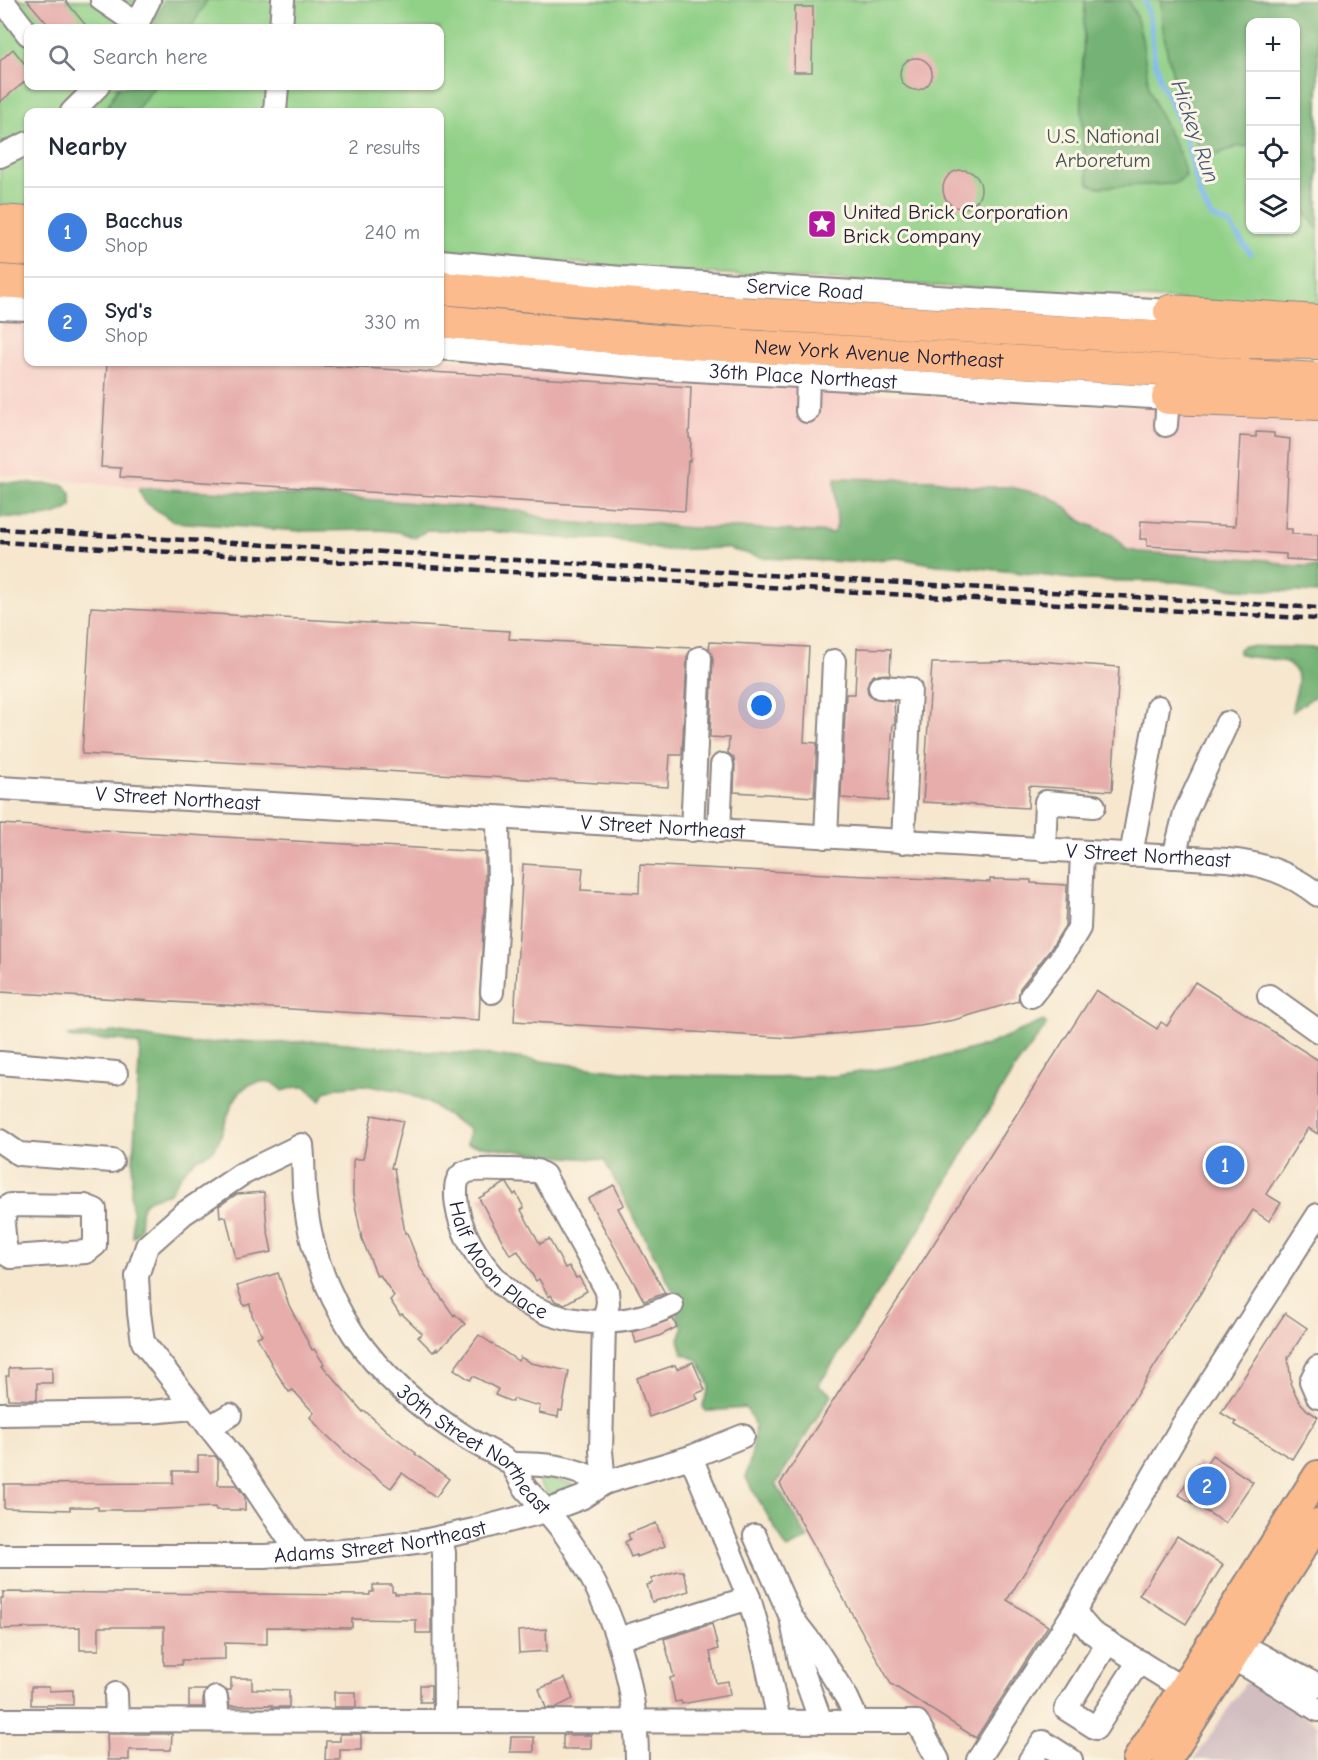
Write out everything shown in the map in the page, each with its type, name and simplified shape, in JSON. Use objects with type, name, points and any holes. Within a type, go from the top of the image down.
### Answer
[{"type":"highway","points":[[0,221],[24,223]]},
{"type":"highway","points":[[0,248],[24,250]]},
{"type":"highway","points":[[0,281],[24,283]]},
{"type":"highway","name":"New York Avenue Northeast","points":[[444,288],[718,312],[1236,342],[1318,344]]},
{"type":"highway","points":[[1170,311],[1318,321]]},
{"type":"highway","name":"New York Avenue Northeast","points":[[444,321],[659,341],[1315,385]]},
{"type":"highway","points":[[1167,411],[1315,385]]},
{"type":"main road","points":[[1167,1760],[1224,1645],[1318,1475]]},
{"type":"main road","points":[[1137,1760],[1182,1688],[1224,1645],[1318,1523]]},
{"type":"street","points":[[2,0],[24,29]]},
{"type":"street","points":[[102,0],[133,24]]},
{"type":"street","points":[[137,24],[149,0]]},
{"type":"street","points":[[281,24],[283,0]]},
{"type":"street","points":[[275,108],[277,90]]},
{"type":"street","points":[[0,156],[24,145]]},
{"type":"street","name":"Service Road","points":[[444,261],[632,279],[1170,311]]},
{"type":"street","points":[[0,308],[24,309]]},
{"type":"street","name":"36th Place Northeast","points":[[444,348],[605,364],[808,376],[1167,411]]},
{"type":"street","points":[[807,411],[808,376]]},
{"type":"street","points":[[692,830],[700,658]]},
{"type":"street","points":[[826,837],[834,661]]},
{"type":"street","points":[[880,687],[910,689],[903,842]]},
{"type":"street","points":[[1131,855],[1158,707]]},
{"type":"street","points":[[1174,857],[1185,813],[1227,723]]},
{"type":"street","points":[[719,831],[722,765]]},
{"type":"street","name":"V Street Northeast","points":[[0,788],[1240,861],[1268,867],[1294,878],[1318,895]]},
{"type":"street","points":[[1044,850],[1046,802],[1094,806]]},
{"type":"street","points":[[492,992],[500,887],[498,818]]},
{"type":"street","points":[[1031,996],[1079,928],[1082,852]]},
{"type":"street","points":[[1269,996],[1318,1031]]},
{"type":"street","points":[[0,1063],[116,1073]]},
{"type":"street","points":[[0,1141],[19,1154],[112,1161]]},
{"type":"street","name":"30th Street Northeast","points":[[193,1408],[143,1342],[137,1276],[147,1246],[183,1214],[242,1174],[302,1145],[305,1198],[314,1246],[329,1289],[354,1335],[374,1362],[410,1398],[466,1438],[511,1464],[523,1486],[566,1535],[583,1562],[618,1638],[628,1677],[635,1721],[637,1760]]},
{"type":"street","name":"Half Moon Place","points":[[603,1482],[601,1451],[604,1322],[608,1303],[607,1291],[544,1175],[537,1171],[469,1170],[462,1174],[455,1184],[463,1226],[475,1250],[509,1291],[534,1307],[560,1317],[604,1322],[646,1316],[672,1305]]},
{"type":"street","points":[[978,1760],[1076,1609],[1182,1426],[1318,1215]]},
{"type":"street","points":[[1318,1366],[1311,1381],[1314,1393],[1318,1397]]},
{"type":"street","points":[[0,1414],[150,1412],[193,1408],[242,1469],[299,1554]]},
{"type":"street","points":[[209,1427],[230,1415]]},
{"type":"street","name":"Adams Street Northeast","points":[[0,1556],[299,1554],[381,1547],[441,1537],[546,1511],[581,1498],[603,1482],[691,1457],[743,1436]]},
{"type":"street","points":[[691,1457],[749,1598],[764,1650],[779,1721]]},
{"type":"street","points":[[511,1464],[541,1464],[582,1472],[603,1482]]},
{"type":"street","points":[[755,1536],[791,1617],[801,1666],[821,1722]]},
{"type":"street","points":[[441,1537],[444,1554],[445,1721]]},
{"type":"street","points":[[618,1638],[749,1598]]},
{"type":"street","points":[[1076,1609],[1079,1618],[1091,1632],[1182,1688]]},
{"type":"street","points":[[791,1617],[815,1648],[847,1698],[858,1722]]},
{"type":"street","points":[[1108,1642],[1066,1709],[1076,1716],[1096,1728],[1139,1661]]},
{"type":"street","points":[[1224,1645],[1299,1674],[1318,1686]]},
{"type":"street","points":[[1224,1645],[1251,1668],[1318,1710]]},
{"type":"street","points":[[116,1694],[117,1720]]},
{"type":"street","points":[[216,1698],[218,1720]]},
{"type":"street","points":[[0,1720],[917,1722],[938,1760]]},
{"type":"street","points":[[1030,1760],[1043,1742],[1071,1760]]},
{"type":"shaded area","points":[[0,322],[24,325],[24,366],[444,366],[444,358],[617,376],[920,396],[1318,416],[1318,567],[1284,565],[1268,560],[1138,552],[1124,549],[1121,542],[1112,535],[1081,521],[1059,502],[1010,487],[973,487],[935,480],[835,478],[837,526],[833,533],[746,528],[686,528],[649,523],[613,525],[573,523],[553,521],[520,511],[336,497],[142,488],[0,475]]},
{"type":"shaded area","points":[[1246,1682],[1318,1724],[1318,1760],[1194,1760]]},
{"type":"green space","name":"U.S. National Arboretum","points":[[0,0],[1318,0],[1318,308],[639,269],[444,251],[444,108],[24,108],[24,211],[0,209]]},
{"type":"green space","points":[[166,0],[207,0],[193,24],[152,24]]},
{"type":"green space","points":[[1085,0],[1128,0],[1136,15],[1149,88],[1180,155],[1186,176],[1174,184],[1097,187],[1089,184],[1082,115]]},
{"type":"green space","points":[[1161,0],[1318,0],[1318,229],[1300,206],[1300,18],[1246,18],[1246,146],[1236,147],[1203,160],[1175,82],[1162,21]]},
{"type":"green space","points":[[117,90],[152,90],[138,108],[106,108]]},
{"type":"green space","points":[[835,478],[935,480],[973,487],[1010,487],[1045,495],[1059,502],[1081,521],[1112,535],[1121,542],[1125,549],[1138,552],[1268,560],[1284,565],[1318,567],[1318,593],[1236,589],[1177,582],[1080,580],[937,565],[898,558],[850,562],[764,558],[725,548],[661,550],[613,539],[572,539],[487,531],[427,530],[415,538],[400,532],[380,530],[301,531],[174,522],[145,502],[139,491],[139,488],[142,488],[336,497],[520,511],[553,521],[573,523],[613,525],[649,523],[686,528],[746,528],[833,533],[837,526]]},
{"type":"green space","points":[[0,482],[64,485],[71,493],[71,507],[46,516],[0,517]]},
{"type":"green space","points":[[1243,646],[1318,648],[1318,694],[1292,712],[1298,683],[1293,667],[1278,660],[1244,656],[1239,653],[1239,649]]},
{"type":"green space","points":[[1043,1021],[1046,1026],[1015,1068],[918,1232],[818,1386],[832,1394],[776,1484],[808,1539],[787,1549],[746,1478],[754,1441],[750,1415],[745,1408],[706,1411],[703,1407],[709,1388],[708,1381],[698,1360],[683,1354],[679,1339],[683,1328],[677,1315],[674,1293],[604,1160],[467,1144],[469,1129],[428,1103],[399,1090],[362,1085],[341,1087],[325,1092],[321,1101],[306,1087],[283,1091],[272,1083],[259,1082],[249,1085],[235,1099],[215,1148],[191,1164],[170,1193],[147,1201],[142,1209],[139,1229],[133,1237],[131,1192],[140,1048],[139,1045],[121,1040],[76,1039],[67,1036],[115,1032],[192,1044],[240,1041],[337,1042],[431,1052],[493,1055],[647,1074],[770,1078],[834,1076],[892,1067],[987,1045]]},
{"type":"green space","points":[[544,1477],[570,1483],[574,1489],[554,1497],[550,1496],[539,1483]]},
{"type":"building","points":[[27,0],[65,0],[85,24],[48,24]]},
{"type":"building","points":[[795,7],[813,7],[812,72],[794,72]]},
{"type":"building","points":[[13,49],[24,63],[24,82],[0,102],[0,61]]},
{"type":"building","points":[[916,58],[927,63],[932,74],[927,85],[916,90],[905,85],[900,74],[905,63]]},
{"type":"building","points":[[962,170],[976,175],[981,189],[976,203],[962,208],[948,203],[943,189],[948,175]]},
{"type":"building","points":[[107,366],[329,366],[691,387],[690,461],[688,461],[685,511],[120,477],[121,468],[101,467]]},
{"type":"building","points":[[1256,432],[1274,433],[1274,437],[1290,439],[1285,529],[1292,529],[1292,534],[1318,535],[1318,561],[1286,559],[1286,554],[1147,546],[1147,539],[1140,539],[1141,521],[1235,526],[1240,436],[1256,437]]},
{"type":"building","points":[[91,607],[510,631],[509,639],[692,648],[687,657],[682,755],[670,755],[668,787],[82,754]]},
{"type":"building","points":[[710,642],[809,647],[804,742],[817,743],[814,797],[734,792],[735,765],[734,758],[728,753],[729,738],[710,737],[713,659],[709,648]]},
{"type":"building","points":[[857,648],[891,649],[890,674],[874,675],[867,687],[868,693],[873,698],[894,701],[895,724],[893,724],[888,801],[841,798],[846,694],[855,694]]},
{"type":"building","points":[[1036,661],[1119,667],[1112,791],[1029,786],[1028,808],[923,802],[932,663]]},
{"type":"building","points":[[0,824],[485,852],[479,1020],[0,992]]},
{"type":"building","points":[[523,864],[583,868],[581,890],[639,893],[640,865],[990,882],[990,879],[1031,880],[1031,883],[1067,885],[1065,926],[1050,950],[1020,988],[1018,1001],[954,1020],[920,1026],[791,1038],[514,1021]]},
{"type":"building","points":[[1195,982],[1318,1060],[1318,1134],[1308,1128],[1266,1194],[1281,1203],[1269,1221],[1253,1210],[1007,1600],[1048,1626],[976,1738],[891,1684],[780,1484],[1096,990],[1157,1029],[1161,1022],[1167,1026]]},
{"type":"building","points":[[372,1115],[403,1121],[391,1168],[394,1168],[405,1233],[407,1233],[421,1269],[454,1316],[455,1314],[465,1324],[433,1352],[418,1337],[422,1333],[402,1314],[400,1315],[390,1300],[394,1296],[380,1275],[377,1276],[362,1239],[353,1195],[353,1162],[354,1159],[363,1159]]},
{"type":"building","points":[[505,1183],[514,1195],[516,1193],[524,1208],[521,1210],[540,1244],[549,1239],[565,1268],[569,1266],[587,1291],[565,1304],[555,1301],[551,1295],[549,1297],[539,1279],[536,1281],[518,1251],[510,1255],[479,1198]]},
{"type":"building","points":[[614,1185],[624,1205],[618,1208],[665,1293],[644,1301],[588,1199]]},
{"type":"building","points":[[264,1192],[272,1252],[236,1259],[226,1217],[220,1217],[219,1206],[237,1194]]},
{"type":"building","points":[[278,1273],[289,1305],[312,1350],[314,1349],[324,1364],[322,1365],[363,1412],[365,1411],[415,1454],[449,1479],[436,1497],[402,1473],[391,1488],[359,1465],[320,1429],[310,1417],[314,1413],[293,1390],[289,1392],[257,1337],[262,1335],[252,1315],[250,1304],[244,1306],[237,1286]]},
{"type":"building","points":[[1285,1313],[1307,1328],[1288,1358],[1290,1383],[1299,1401],[1318,1417],[1292,1459],[1235,1425],[1236,1422],[1221,1413]]},
{"type":"building","points":[[673,1319],[677,1327],[659,1336],[636,1343],[633,1332]]},
{"type":"building","points":[[479,1335],[518,1361],[520,1357],[531,1363],[569,1371],[562,1411],[559,1410],[558,1417],[539,1413],[540,1406],[514,1399],[512,1402],[495,1395],[498,1389],[473,1376],[470,1380],[454,1369]]},
{"type":"building","points":[[693,1362],[705,1390],[695,1394],[698,1399],[649,1417],[637,1378],[675,1365],[677,1369]]},
{"type":"building","points":[[52,1367],[52,1383],[37,1383],[37,1400],[8,1399],[6,1376],[9,1376],[9,1368]]},
{"type":"building","points":[[1212,1455],[1253,1482],[1225,1523],[1179,1495],[1198,1463],[1204,1467]]},
{"type":"building","points":[[198,1456],[215,1456],[218,1460],[218,1485],[236,1485],[245,1497],[245,1510],[216,1510],[215,1507],[139,1510],[98,1510],[98,1507],[70,1507],[70,1510],[4,1508],[4,1484],[173,1483],[173,1471],[198,1471]]},
{"type":"building","points":[[656,1523],[665,1546],[637,1557],[636,1555],[631,1557],[625,1542],[630,1539],[628,1534]]},
{"type":"building","points":[[1177,1536],[1223,1565],[1186,1624],[1139,1595]]},
{"type":"building","points":[[683,1571],[689,1591],[652,1602],[647,1585],[653,1583],[651,1579]]},
{"type":"building","points":[[373,1585],[392,1585],[392,1592],[395,1594],[431,1594],[431,1633],[416,1633],[416,1620],[352,1619],[350,1628],[267,1627],[267,1644],[225,1643],[225,1659],[182,1660],[181,1665],[164,1665],[164,1627],[99,1627],[99,1650],[80,1650],[80,1627],[1,1629],[3,1592],[370,1595],[370,1592],[373,1592]]},
{"type":"building","points":[[712,1624],[718,1649],[710,1652],[716,1683],[728,1681],[730,1695],[682,1704],[681,1701],[675,1702],[670,1678],[674,1677],[664,1639]]},
{"type":"building","points":[[546,1629],[547,1651],[519,1653],[518,1631]]},
{"type":"building","points":[[231,1678],[252,1678],[252,1689],[289,1690],[289,1707],[230,1706],[227,1690],[231,1690]]},
{"type":"building","points":[[565,1678],[573,1699],[555,1708],[546,1708],[539,1689]]},
{"type":"building","points":[[420,1685],[431,1685],[431,1702],[420,1702]]},
{"type":"building","points":[[31,1687],[49,1687],[49,1691],[73,1690],[73,1705],[31,1705]]},
{"type":"building","points":[[189,1690],[206,1690],[203,1707],[189,1707]]},
{"type":"building","points":[[334,1692],[356,1692],[356,1707],[334,1707]]},
{"type":"building","points":[[107,1734],[172,1734],[171,1750],[129,1750],[129,1760],[108,1760]]},
{"type":"building","points":[[340,1734],[361,1734],[361,1750],[340,1750],[340,1760],[325,1760],[326,1741],[340,1741]]},
{"type":"building","points":[[563,1735],[591,1735],[591,1749],[563,1749]]},
{"type":"building","points":[[511,1737],[534,1737],[534,1752],[510,1752]]},
{"type":"waterway","name":"Hickey Run","points":[[1145,0],[1161,83],[1184,132],[1200,196],[1211,216],[1230,225],[1250,253]]},
{"type":"railway","points":[[0,529],[1318,608]]},
{"type":"railway","points":[[0,542],[1318,619]]},
{"type":"place","name":"United Brick Corporation Brick Company","points":[[822,224]]},
{"type":"place","name":"Bacchus","points":[[1225,1165]]},
{"type":"place","name":"Syd's","points":[[1207,1486]]}]
